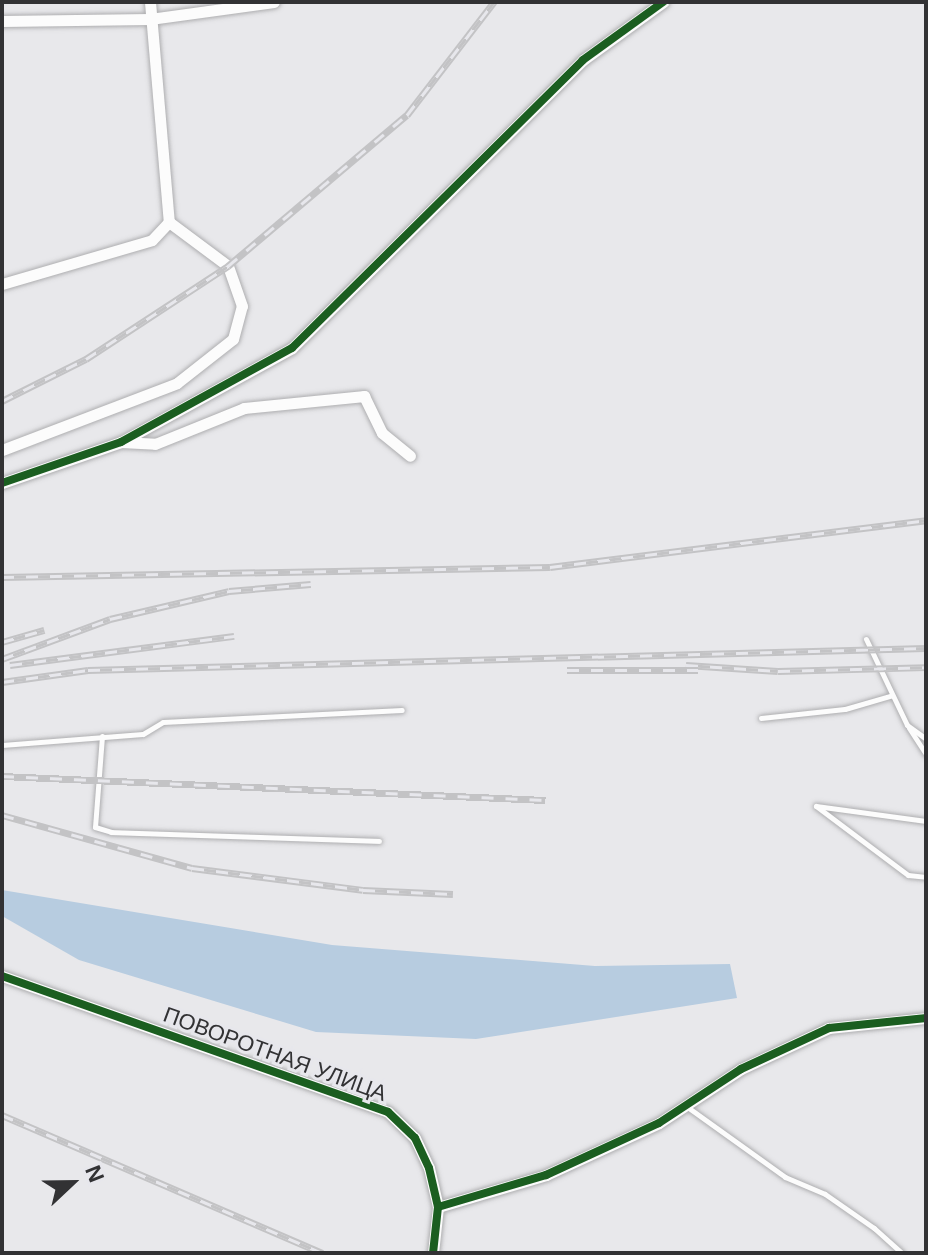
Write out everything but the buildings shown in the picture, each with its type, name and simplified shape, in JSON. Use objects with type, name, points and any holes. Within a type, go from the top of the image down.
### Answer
[{"type":"street","points":[[2,450],[177,383],[233,339],[242,306],[228,266],[169,222],[150,2]]},
{"type":"street","points":[[2,21],[150,19],[274,2]]},
{"type":"street","points":[[2,483],[121,442],[292,348],[583,60],[663,2]]},
{"type":"street","points":[[2,284],[152,240],[169,222]]},
{"type":"street","points":[[121,442],[155,444],[244,408],[364,396],[382,433],[410,456]]},
{"type":"street","name":"ПОВОРОТНАЯ УЛИЦА","points":[[2,976],[388,1112],[415,1138],[429,1168],[438,1207],[433,1253]]},
{"type":"street","points":[[438,1207],[546,1175],[686,1106],[741,1069],[829,1028],[926,1018]]},
{"type":"lane","points":[[866,639],[890,696],[926,754]]},
{"type":"lane","points":[[761,718],[845,709],[890,696]]},
{"type":"lane","points":[[2,745],[143,734],[163,722],[402,710]]},
{"type":"lane","points":[[907,725],[926,739]]},
{"type":"lane","points":[[102,736],[95,827],[111,832],[379,841]]},
{"type":"lane","points":[[926,821],[816,806],[908,875],[926,877]]},
{"type":"lane","points":[[686,1106],[785,1177],[850,1211],[902,1253]]},
{"type":"water","points":[[2,890],[332,945],[595,966],[730,964],[737,998],[476,1039],[316,1032],[79,960],[2,916]]},
{"type":"railway","points":[[2,401],[86,359],[228,266],[407,115],[494,2]]},
{"type":"railway","points":[[2,577],[550,567],[926,520]]},
{"type":"railway","points":[[2,659],[110,619],[229,591],[311,584]]},
{"type":"railway","points":[[2,642],[44,630]]},
{"type":"railway","points":[[10,665],[234,636]]},
{"type":"railway","points":[[2,682],[88,670],[926,648]]},
{"type":"railway","points":[[686,665],[778,671],[926,667]]},
{"type":"railway","points":[[567,670],[698,670]]},
{"type":"railway","points":[[2,776],[545,800]]},
{"type":"railway","points":[[2,815],[192,868],[363,890],[453,894]]},
{"type":"railway","points":[[2,1115],[323,1253]]},
{"type":"cycle path","points":[[2,483],[121,442],[292,348],[583,60],[663,2]]},
{"type":"cycle path","points":[[2,976],[388,1112],[415,1138],[429,1168],[438,1207],[433,1253]]},
{"type":"cycle path","points":[[438,1207],[546,1175],[659,1123],[741,1069],[829,1028],[926,1018]]}]
